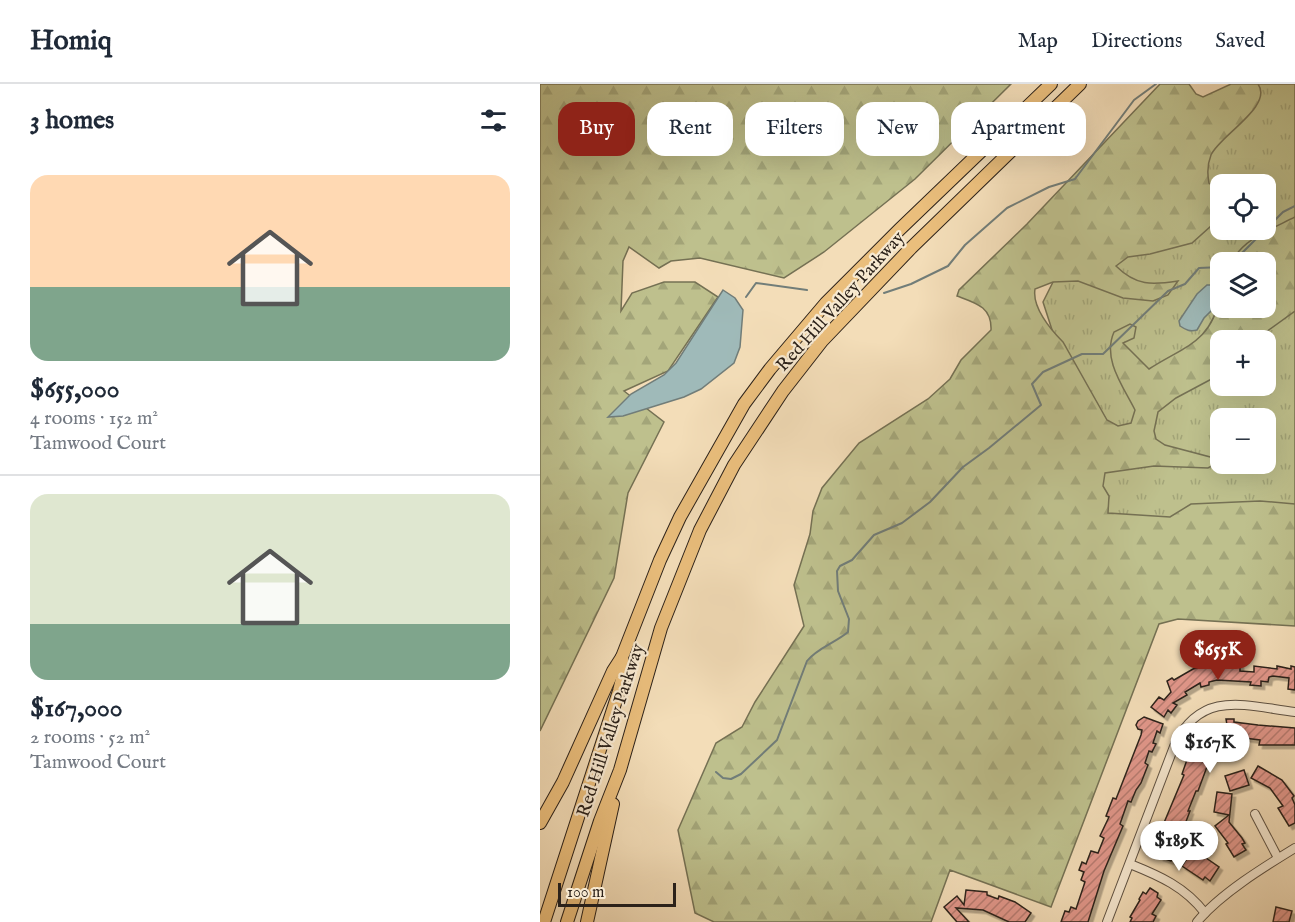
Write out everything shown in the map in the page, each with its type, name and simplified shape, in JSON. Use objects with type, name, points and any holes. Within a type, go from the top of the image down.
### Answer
[{"type":"highway","name":"Red Hill Valley Parkway","points":[[544,922],[612,716],[623,675],[622,657],[660,560],[704,471],[744,404],[826,303],[1051,84]]},
{"type":"highway","name":"Red Hill Valley Parkway","points":[[567,922],[600,821],[620,770],[661,628],[700,530],[734,465],[783,391],[822,342],[911,248],[1080,84]]},
{"type":"highway","points":[[540,823],[553,803],[613,671],[622,657]]},
{"type":"highway","points":[[587,922],[620,770]]},
{"type":"street","points":[[1107,922],[1175,744],[1186,726],[1202,713],[1222,704],[1295,711]]},
{"type":"street","points":[[1255,814],[1278,858]]},
{"type":"street","points":[[1197,922],[1205,913],[1278,858],[1295,848]]},
{"type":"street","points":[[1130,864],[1165,878],[1188,895],[1205,913]]},
{"type":"green space","points":[[540,84],[1011,84],[993,102],[951,102],[951,143],[939,155],[939,102],[856,102],[856,156],[938,156],[915,179],[824,252],[784,278],[700,258],[671,261],[659,268],[629,247],[623,261],[621,311],[632,293],[664,282],[695,282],[718,297],[668,371],[624,391],[664,422],[628,493],[614,578],[540,731]]},
{"type":"green space","points":[[1160,84],[1189,84],[1196,94],[1203,97],[1231,84],[1258,84],[1261,93],[1259,102],[1211,155],[1208,169],[1210,227],[1192,243],[1128,257],[1116,266],[1123,273],[1138,281],[1160,283],[1178,281],[1168,295],[1153,301],[1123,298],[1078,281],[1053,282],[1035,289],[1035,296],[1039,310],[1063,342],[1107,420],[1118,426],[1131,423],[1135,410],[1112,362],[1111,342],[1114,332],[1130,324],[1136,327],[1134,338],[1123,343],[1149,369],[1195,341],[1203,334],[1213,318],[1276,318],[1276,252],[1239,252],[1253,240],[1276,240],[1276,226],[1295,217],[1295,311],[1269,330],[1210,330],[1210,380],[1176,398],[1158,412],[1154,431],[1156,439],[1165,445],[1210,457],[1210,467],[1154,466],[1105,473],[1103,486],[1109,496],[1108,513],[1170,517],[1191,504],[1260,501],[1295,504],[1295,626],[1178,619],[1159,624],[1051,907],[950,870],[931,922],[714,922],[695,913],[678,830],[716,743],[742,727],[755,702],[804,626],[794,585],[810,534],[813,511],[822,488],[859,443],[928,399],[950,379],[961,360],[991,330],[991,322],[986,311],[957,296],[959,290],[1027,224]]},
{"type":"green space","points":[[1254,84],[1295,84],[1295,508],[1177,527],[1096,523],[1078,410],[1043,302],[1057,274]]},
{"type":"water","points":[[1210,285],[1210,312],[1197,330],[1190,331],[1180,326],[1179,321],[1197,294]]},
{"type":"water","points":[[723,290],[735,298],[743,310],[740,347],[734,363],[701,389],[684,397],[623,416],[608,417],[631,394],[664,375],[676,363]]},
{"type":"building","points":[[1216,663],[1240,665],[1240,671],[1254,672],[1254,666],[1277,669],[1277,666],[1291,669],[1291,666],[1295,667],[1295,690],[1288,689],[1289,678],[1269,677],[1268,682],[1261,681],[1261,686],[1250,685],[1251,682],[1217,680],[1201,687],[1200,683],[1185,692],[1187,695],[1173,703],[1177,705],[1171,713],[1168,710],[1164,717],[1151,707],[1159,697],[1164,700],[1171,692],[1167,681],[1172,678],[1174,680],[1193,669]]},
{"type":"building","points":[[1144,717],[1163,724],[1160,733],[1157,731],[1153,743],[1156,744],[1152,752],[1149,751],[1145,763],[1148,765],[1141,783],[1131,802],[1128,801],[1120,824],[1123,826],[1104,871],[1088,922],[1061,922],[1065,911],[1069,912],[1071,907],[1076,909],[1085,882],[1081,880],[1084,872],[1079,870],[1082,862],[1086,864],[1091,851],[1098,853],[1104,838],[1100,836],[1109,817],[1106,816],[1113,798],[1116,799],[1141,735],[1142,730],[1136,725]]},
{"type":"building","points":[[1226,719],[1234,719],[1234,722],[1295,728],[1295,745],[1259,745],[1260,740],[1236,737],[1236,740],[1215,742],[1171,861],[1160,857],[1161,852],[1153,849],[1184,775],[1182,774],[1189,754],[1192,755],[1197,738],[1202,740],[1205,732],[1218,737],[1217,726],[1227,725]]},
{"type":"building","points":[[1258,766],[1282,780],[1294,796],[1292,798],[1295,805],[1295,823],[1289,826],[1278,808],[1283,806],[1270,788],[1251,778]]},
{"type":"building","points":[[1244,770],[1249,785],[1230,791],[1225,776]]},
{"type":"building","points":[[1217,792],[1232,794],[1229,822],[1245,843],[1242,844],[1246,850],[1234,857],[1226,844],[1228,843],[1215,826],[1229,815],[1214,812]]},
{"type":"building","points":[[1193,849],[1219,867],[1210,881],[1205,877],[1203,880],[1182,866]]},
{"type":"building","points":[[1150,888],[1158,893],[1157,897],[1161,900],[1152,914],[1156,916],[1153,922],[1130,922],[1132,918],[1130,917],[1143,892],[1146,894]]},
{"type":"building","points":[[966,890],[987,892],[987,895],[998,899],[999,896],[1015,902],[1031,913],[1025,922],[1009,922],[983,910],[956,908],[969,922],[957,922],[944,907],[957,896],[964,905]]},
{"type":"building","points":[[1276,907],[1292,911],[1289,922],[1273,922]]},
{"type":"waterway","points":[[884,293],[911,284],[948,266],[965,245],[1007,208],[1049,187],[1075,179],[1134,100],[1156,84]]},
{"type":"waterway","points":[[1276,219],[1283,212],[1295,206]]},
{"type":"waterway","points":[[1243,252],[1255,240]]},
{"type":"waterway","points":[[716,772],[723,778],[731,779],[741,774],[777,740],[807,661],[848,632],[849,619],[838,591],[837,571],[840,566],[852,560],[874,535],[902,523],[930,502],[963,467],[1041,405],[1032,384],[1043,372],[1082,354],[1103,354],[1168,291],[1185,284],[1199,268],[1210,268]]},
{"type":"waterway","points":[[746,297],[756,283],[807,290]]}]
